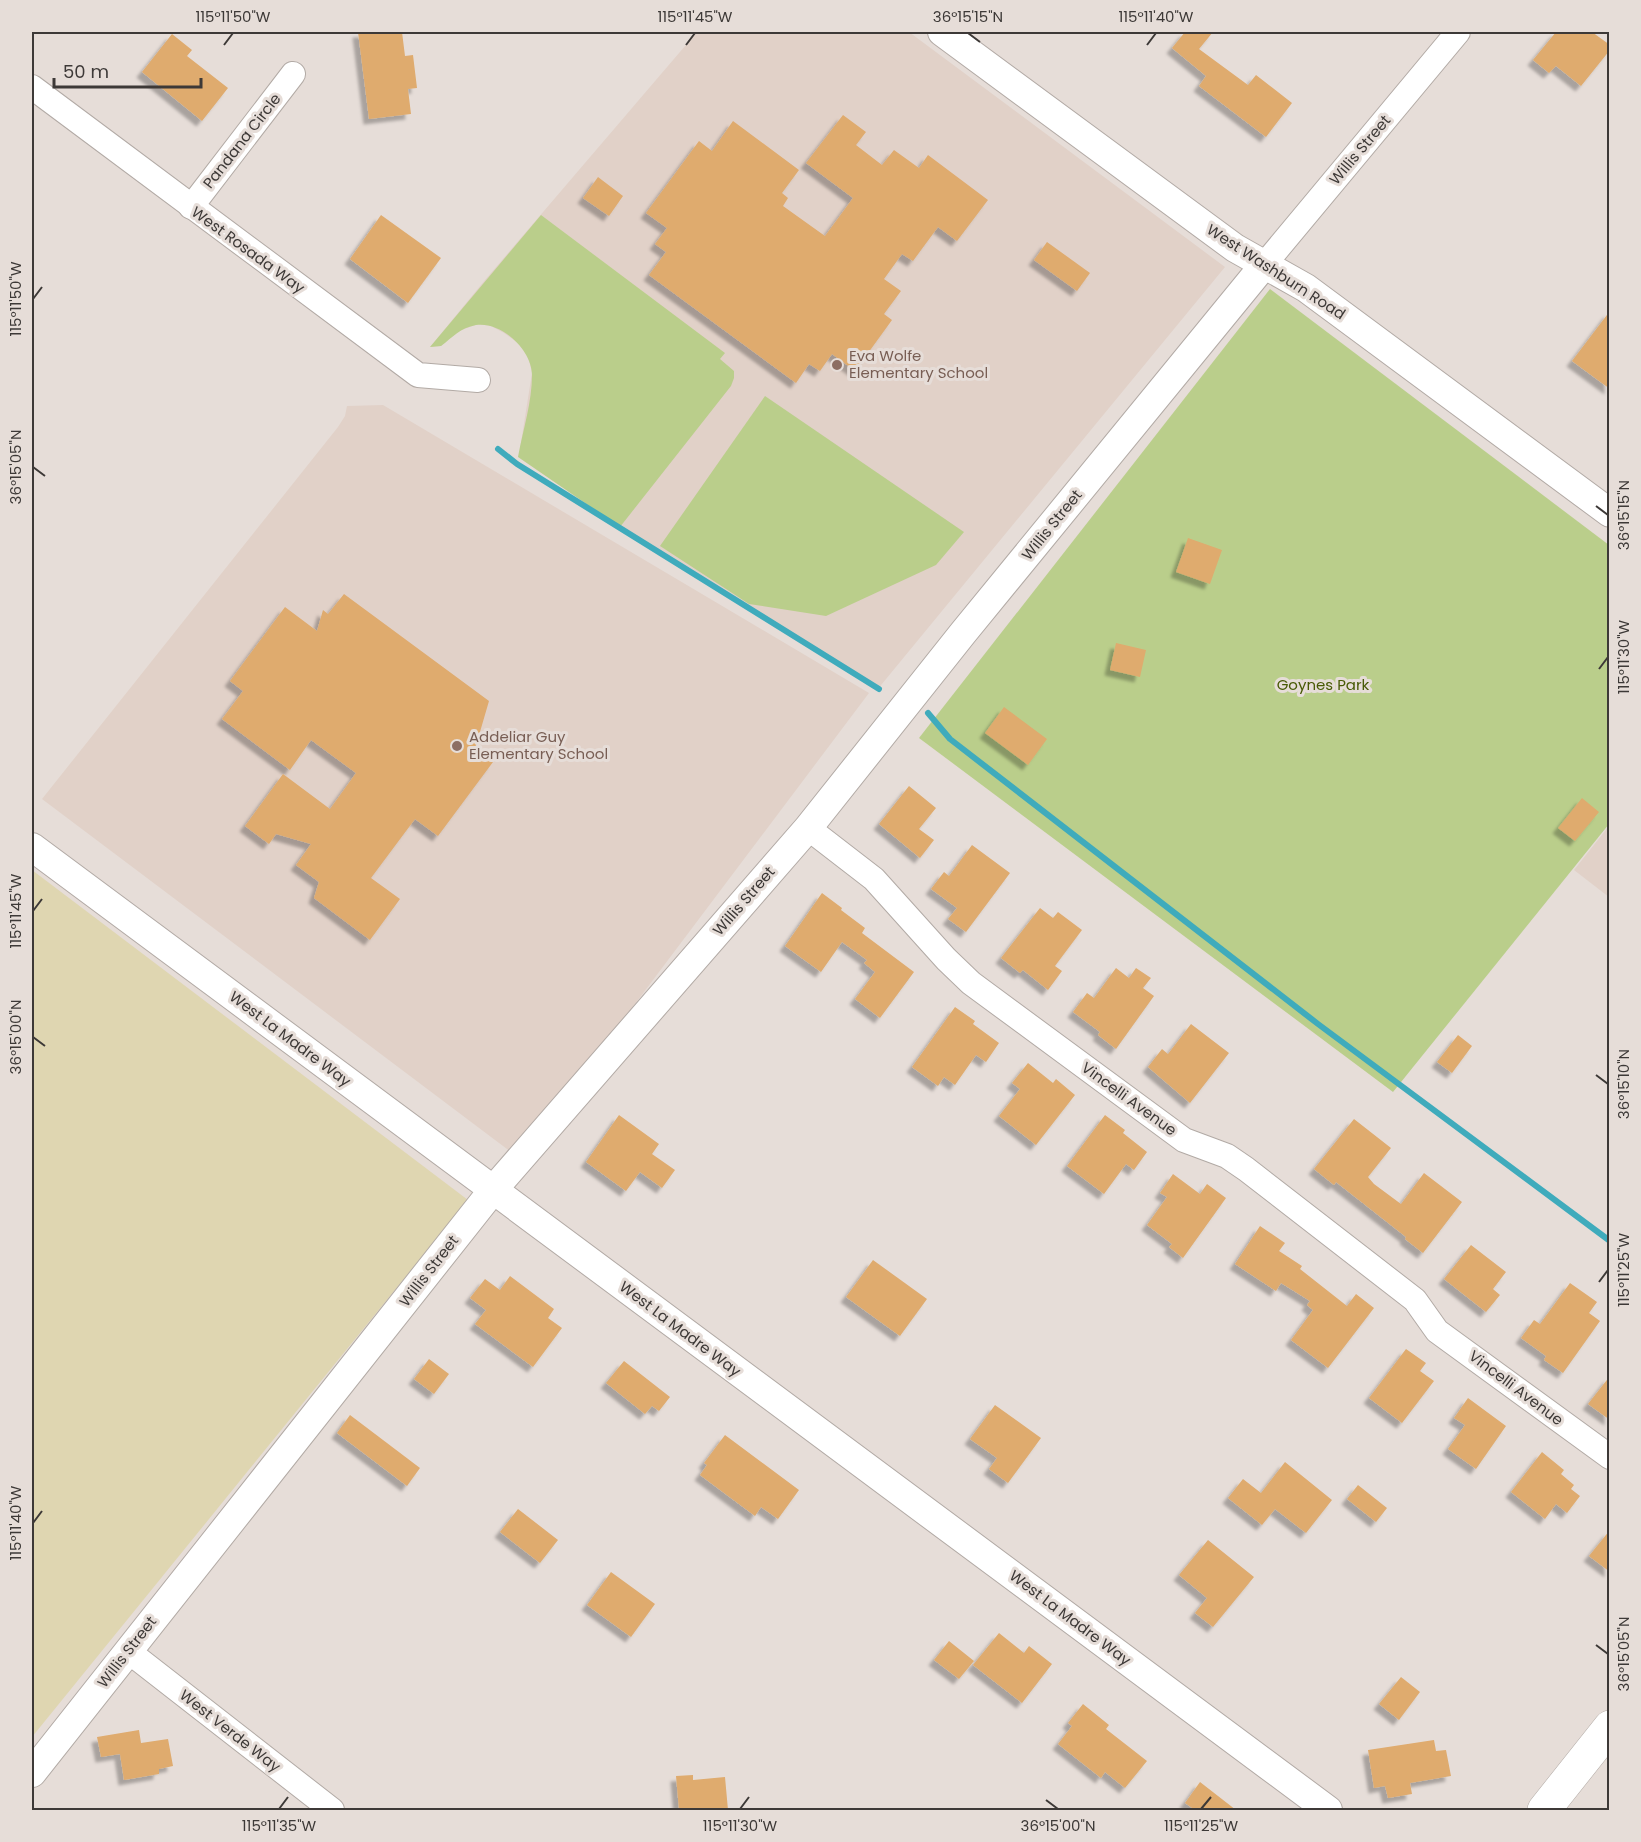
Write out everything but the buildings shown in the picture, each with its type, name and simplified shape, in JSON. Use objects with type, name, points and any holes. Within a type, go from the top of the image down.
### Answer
[{"type":"main road","points":[[1544,1810],[1610,1727]]},
{"type":"street","name":"West Washburn Road","points":[[942,32],[1235,248],[1306,288],[1610,513]]},
{"type":"street","name":"Willis Street","points":[[32,1773],[493,1190],[808,828],[963,633],[1458,32]]},
{"type":"street","name":"Pandana Circle","points":[[191,207],[293,74]]},
{"type":"street","name":"West Rosada Way","points":[[32,87],[418,375],[478,381]]},
{"type":"street","name":"Vincelli Avenue","points":[[808,828],[874,879],[946,959],[971,983],[1184,1140],[1227,1156],[1246,1169],[1415,1299],[1437,1331],[1610,1457]]},
{"type":"street","name":"West La Madre Way","points":[[32,847],[1328,1810]]},
{"type":"street","name":"West Verde Way","points":[[128,1651],[332,1810]]},
{"type":"shaded area","name":"Eva Wolfe Elementary School","points":[[697,32],[909,32],[1225,267],[877,690],[620,527],[519,455],[532,373],[528,356],[518,343],[491,326],[478,324],[456,332],[441,346],[430,347]]},
{"type":"shaded area","name":"Addeliar Guy Elementary School","points":[[383,405],[869,693],[519,1158],[42,799],[338,427],[345,416],[347,406]]},
{"type":"shaded area","points":[[1610,827],[1609,897],[1574,870]]},
{"type":"green space","points":[[541,215],[725,353],[720,359],[734,371],[731,386],[620,527],[518,457],[529,406],[532,375],[527,356],[513,339],[505,332],[495,328],[476,325],[461,331],[441,346],[430,347]]},
{"type":"green space","name":"Goynes Park","points":[[1270,289],[1609,545],[1609,824],[1393,1092],[919,738]]},
{"type":"green space","points":[[765,396],[964,532],[936,565],[826,616],[749,604],[660,546]]},
{"type":"sand","points":[[32,870],[468,1200],[32,1737]]},
{"type":"waterway","points":[[498,449],[517,464],[879,689]]},
{"type":"waterway","points":[[928,713],[950,739],[1318,1024],[1610,1241]]},
{"type":"place","name":"Eva Wolfe Elementary School","points":[[837,365]]},
{"type":"place","name":"Addeliar Guy Elementary School","points":[[457,746]]}]
